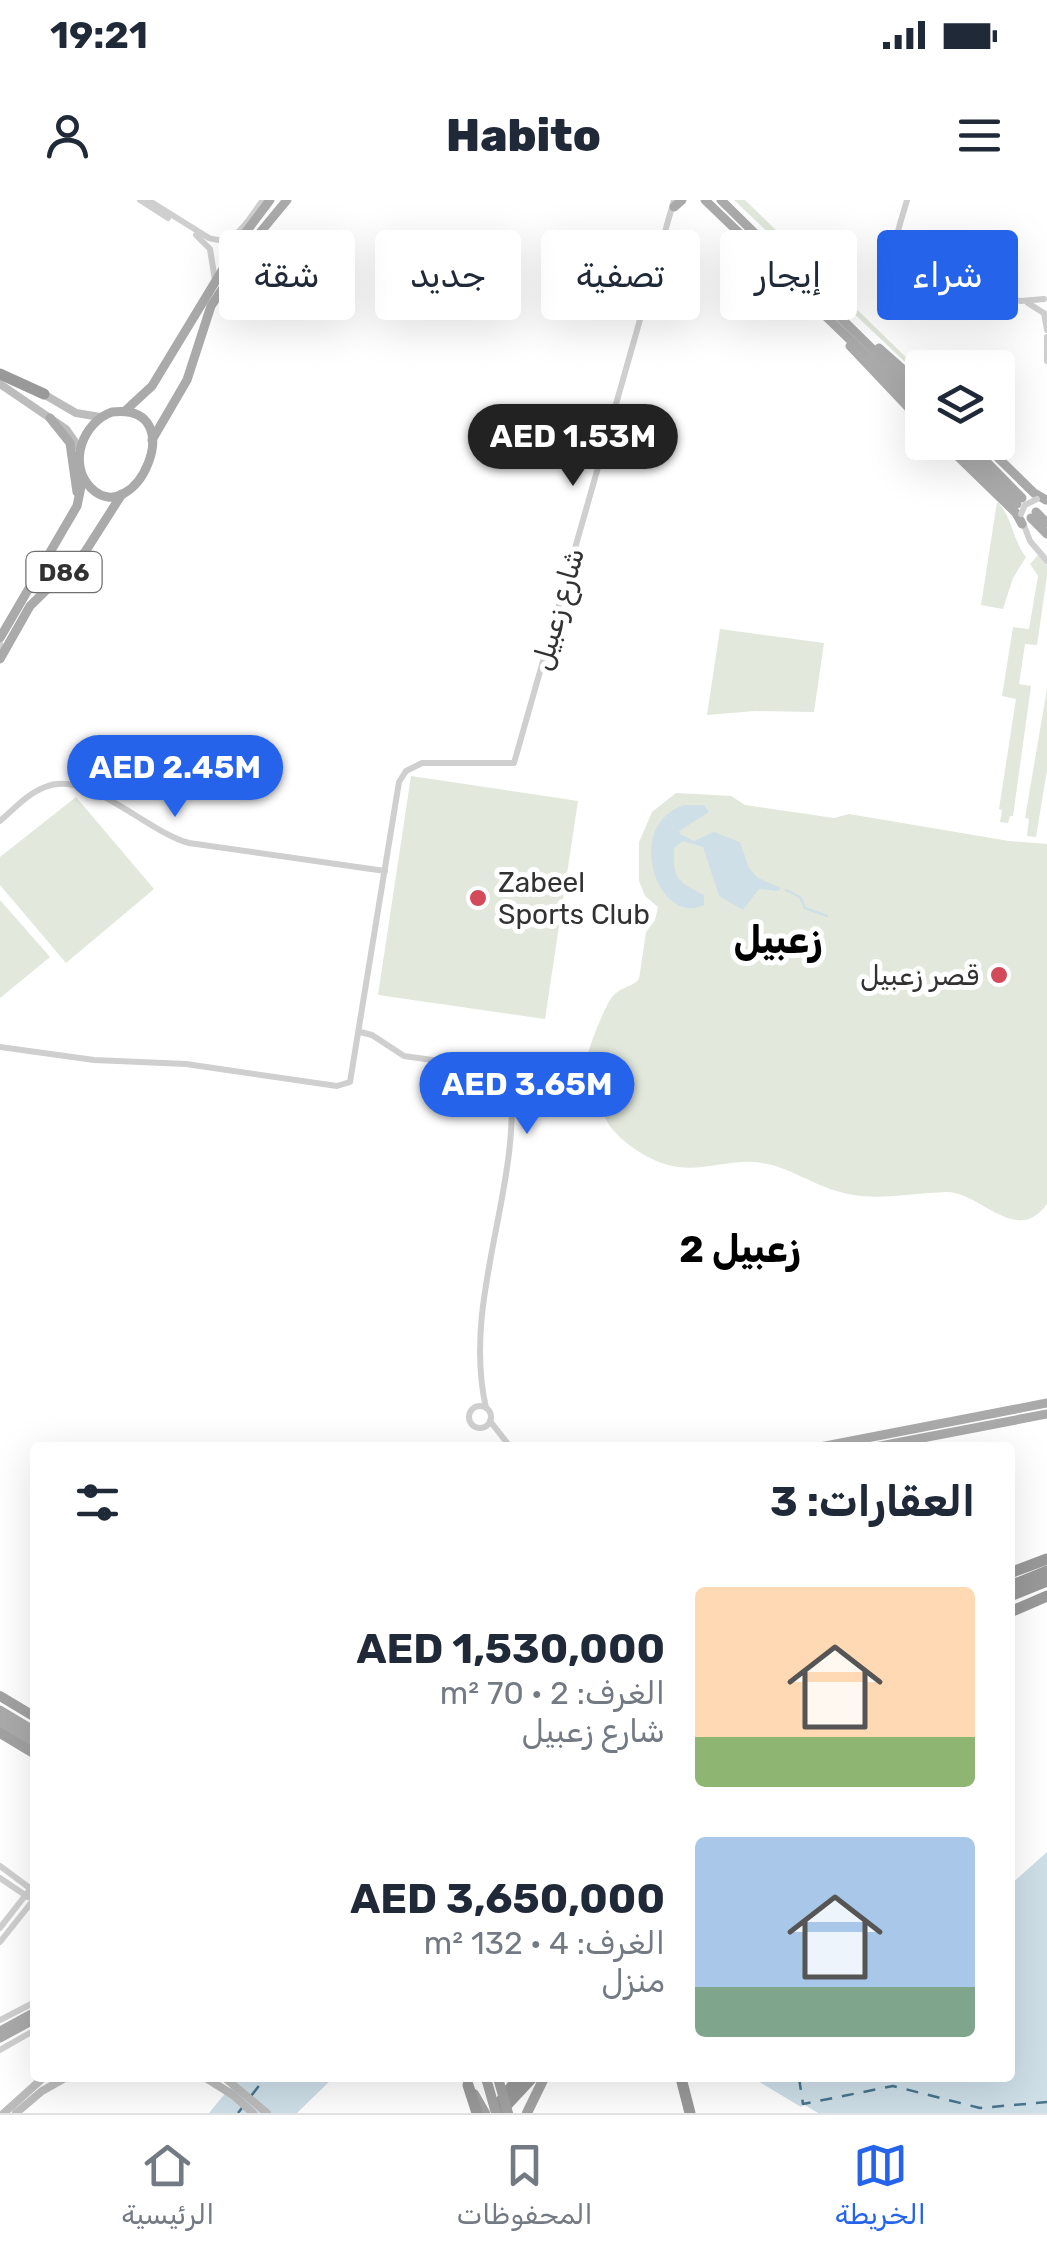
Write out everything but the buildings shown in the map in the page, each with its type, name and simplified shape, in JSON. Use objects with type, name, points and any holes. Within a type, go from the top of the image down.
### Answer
[{"type":"highway","points":[[0,370],[44,394]]},
{"type":"highway","points":[[1015,1571],[1047,1559]]},
{"type":"highway","points":[[1015,1581],[1047,1569]]},
{"type":"highway","points":[[1015,1594],[1047,1581]]},
{"type":"highway","points":[[1015,1610],[1047,1596]]},
{"type":"highway","points":[[0,1696],[30,1714]]},
{"type":"highway","points":[[0,1733],[30,1751]]},
{"type":"highway","points":[[466,2082],[475,2113]]},
{"type":"highway","points":[[467,2082],[493,2113]]},
{"type":"highway","points":[[487,2082],[493,2113]]},
{"type":"highway","points":[[475,2113],[496,2082]]},
{"type":"highway","points":[[500,2082],[508,2113]]},
{"type":"highway","points":[[493,2113],[514,2082]]},
{"type":"highway","points":[[493,2113],[528,2082]]},
{"type":"highway","points":[[526,2113],[542,2082]]},
{"type":"highway","points":[[681,2082],[690,2113]]},
{"type":"main road","points":[[264,230],[287,200]]},
{"type":"main road","points":[[704,200],[905,382]]},
{"type":"main road","points":[[247,230],[264,202]]},
{"type":"main road","points":[[721,202],[789,264],[905,391]]},
{"type":"main road","points":[[125,411],[152,386],[219,275]]},
{"type":"main road","points":[[0,384],[72,434],[88,485],[99,494],[122,494],[144,474],[152,440],[191,372],[206,316],[219,296]]},
{"type":"main road","points":[[206,316],[219,304]]},
{"type":"main road","points":[[838,321],[905,373]]},
{"type":"main road","points":[[838,321],[845,341],[905,404]]},
{"type":"main road","points":[[44,394],[76,413],[100,417]]},
{"type":"main road","points":[[80,450],[86,433],[100,417],[112,412],[125,411],[144,420],[152,440]]},
{"type":"main road","points":[[50,418],[65,435],[72,452],[78,489],[67,524]]},
{"type":"main road","points":[[961,460],[1016,514],[1025,512]]},
{"type":"main road","points":[[974,460],[1047,534]]},
{"type":"main road","points":[[982,460],[1025,512],[1047,522]]},
{"type":"main road","points":[[1000,460],[1043,500]]},
{"type":"main road","name":"D86","points":[[0,659],[11,618],[82,496],[83,474]]},
{"type":"main road","name":"D86","points":[[1,645],[30,606],[85,552],[122,494]]},
{"type":"main road","points":[[0,628],[11,618]]},
{"type":"main road","points":[[846,1442],[1047,1403]]},
{"type":"main road","points":[[901,1442],[1047,1414]]},
{"type":"main road","points":[[0,1715],[30,1730]]},
{"type":"main road","points":[[0,1715],[30,1731]]},
{"type":"main road","points":[[0,1715],[30,1742]]},
{"type":"main road","points":[[0,2035],[30,2019]]},
{"type":"main road","points":[[4,2113],[39,2082]]},
{"type":"main road","points":[[16,2113],[58,2082]]},
{"type":"main road","points":[[213,2082],[253,2113]]},
{"type":"main road","points":[[230,2082],[266,2113]]},
{"type":"street","points":[[140,200],[205,242],[212,255],[214,283]]},
{"type":"street","points":[[148,200],[221,242],[233,238],[264,202]]},
{"type":"street","points":[[906,200],[894,254],[899,272],[919,284],[1022,301],[1046,299]]},
{"type":"street","name":"شارع زعبيل","points":[[384,871],[398,786],[406,770],[422,763],[514,763],[677,202]]},
{"type":"street","points":[[1046,299],[1041,305],[1047,333],[1047,362]]},
{"type":"street","points":[[1022,301],[1044,313]]},
{"type":"street","points":[[1043,500],[1025,505],[1025,512],[1033,546],[1047,561]]},
{"type":"street","points":[[0,821],[42,788],[72,784],[91,790],[160,833],[189,844],[384,871],[352,1078],[341,1086],[186,1064],[94,1060],[0,1047]]},
{"type":"street","points":[[360,1032],[372,1034],[404,1056],[503,1070],[510,1076],[508,1147],[480,1338],[487,1424],[506,1442]]},
{"type":"street","points":[[482,1388],[469,1413],[470,1421],[476,1427],[487,1424]]},
{"type":"street","points":[[476,1406],[486,1408]]},
{"type":"street","points":[[0,1866],[30,1890]]},
{"type":"street","points":[[0,1878],[30,1892]]},
{"type":"street","points":[[9,1884],[19,1910]]},
{"type":"street","points":[[19,1910],[30,1897]]},
{"type":"street","points":[[0,1928],[22,1907],[0,1941]]},
{"type":"street","points":[[19,1910],[30,1909]]},
{"type":"street","points":[[0,2020],[30,2005]]},
{"type":"street","points":[[0,2050],[30,2033]]},
{"type":"shaded area","points":[[734,200],[745,200],[776,230],[766,230]]},
{"type":"shaded area","points":[[857,309],[905,356],[905,362],[857,316]]},
{"type":"shaded area","points":[[997,502],[1026,557],[1013,578],[1003,609],[981,605]]},
{"type":"shaded area","points":[[1038,555],[1047,565],[1047,576],[1037,645],[1025,644],[1019,684],[1031,686],[1013,816],[1008,823],[1000,822],[1016,699],[1002,696],[1013,627],[1029,629],[1038,576],[1030,564]]},
{"type":"shaded area","points":[[720,629],[824,643],[814,712],[707,715]]},
{"type":"shaded area","points":[[1047,689],[1047,770],[1036,837],[1027,836],[1029,819],[1025,818]]},
{"type":"shaded area","name":"Zabeel Sports Club","points":[[411,776],[578,801],[545,1019],[378,995]]},
{"type":"shaded area","points":[[676,793],[731,796],[745,805],[834,818],[849,814],[1047,844],[1047,1204],[1035,1216],[1010,1219],[972,1199],[946,1192],[853,1195],[762,1163],[688,1168],[669,1165],[643,1154],[613,1130],[586,1078],[586,1060],[610,1000],[639,979],[646,932],[658,907],[645,896],[639,881],[639,842],[652,812]]},
{"type":"shaded area","points":[[76,797],[154,889],[66,963],[0,885],[0,857]]},
{"type":"shaded area","points":[[685,805],[704,805],[709,812],[680,834],[694,841],[714,832],[740,842],[749,868],[758,878],[781,888],[759,889],[743,910],[719,896],[703,847],[683,841],[674,848],[674,867],[683,883],[704,895],[704,905],[687,908],[673,902],[661,888],[651,851],[655,832],[666,816]]},
{"type":"shaded area","points":[[0,900],[50,957],[0,998]]},
{"type":"shaded area","points":[[1047,1852],[1047,2113],[818,2113],[760,2082],[1015,2082],[1015,1881]]},
{"type":"shaded area","points":[[235,2082],[329,2082],[297,2113],[209,2113]]},
{"type":"waterway","points":[[786,890],[800,897],[805,908],[827,916]]},
{"type":"ferry route","points":[[238,2113],[262,2082]]},
{"type":"ferry route","points":[[800,2082],[803,2104],[893,2086],[980,2108],[1047,2102]]},
{"type":"place","name":"Zabeel Sports Club","points":[[478,898]]},
{"type":"place","name":"قصر زعبيل","points":[[999,975]]},
{"type":"district","name":"زعبيل","points":[[778,940]]},
{"type":"district","name":"زعبيل 2","points":[[740,1249]]}]
